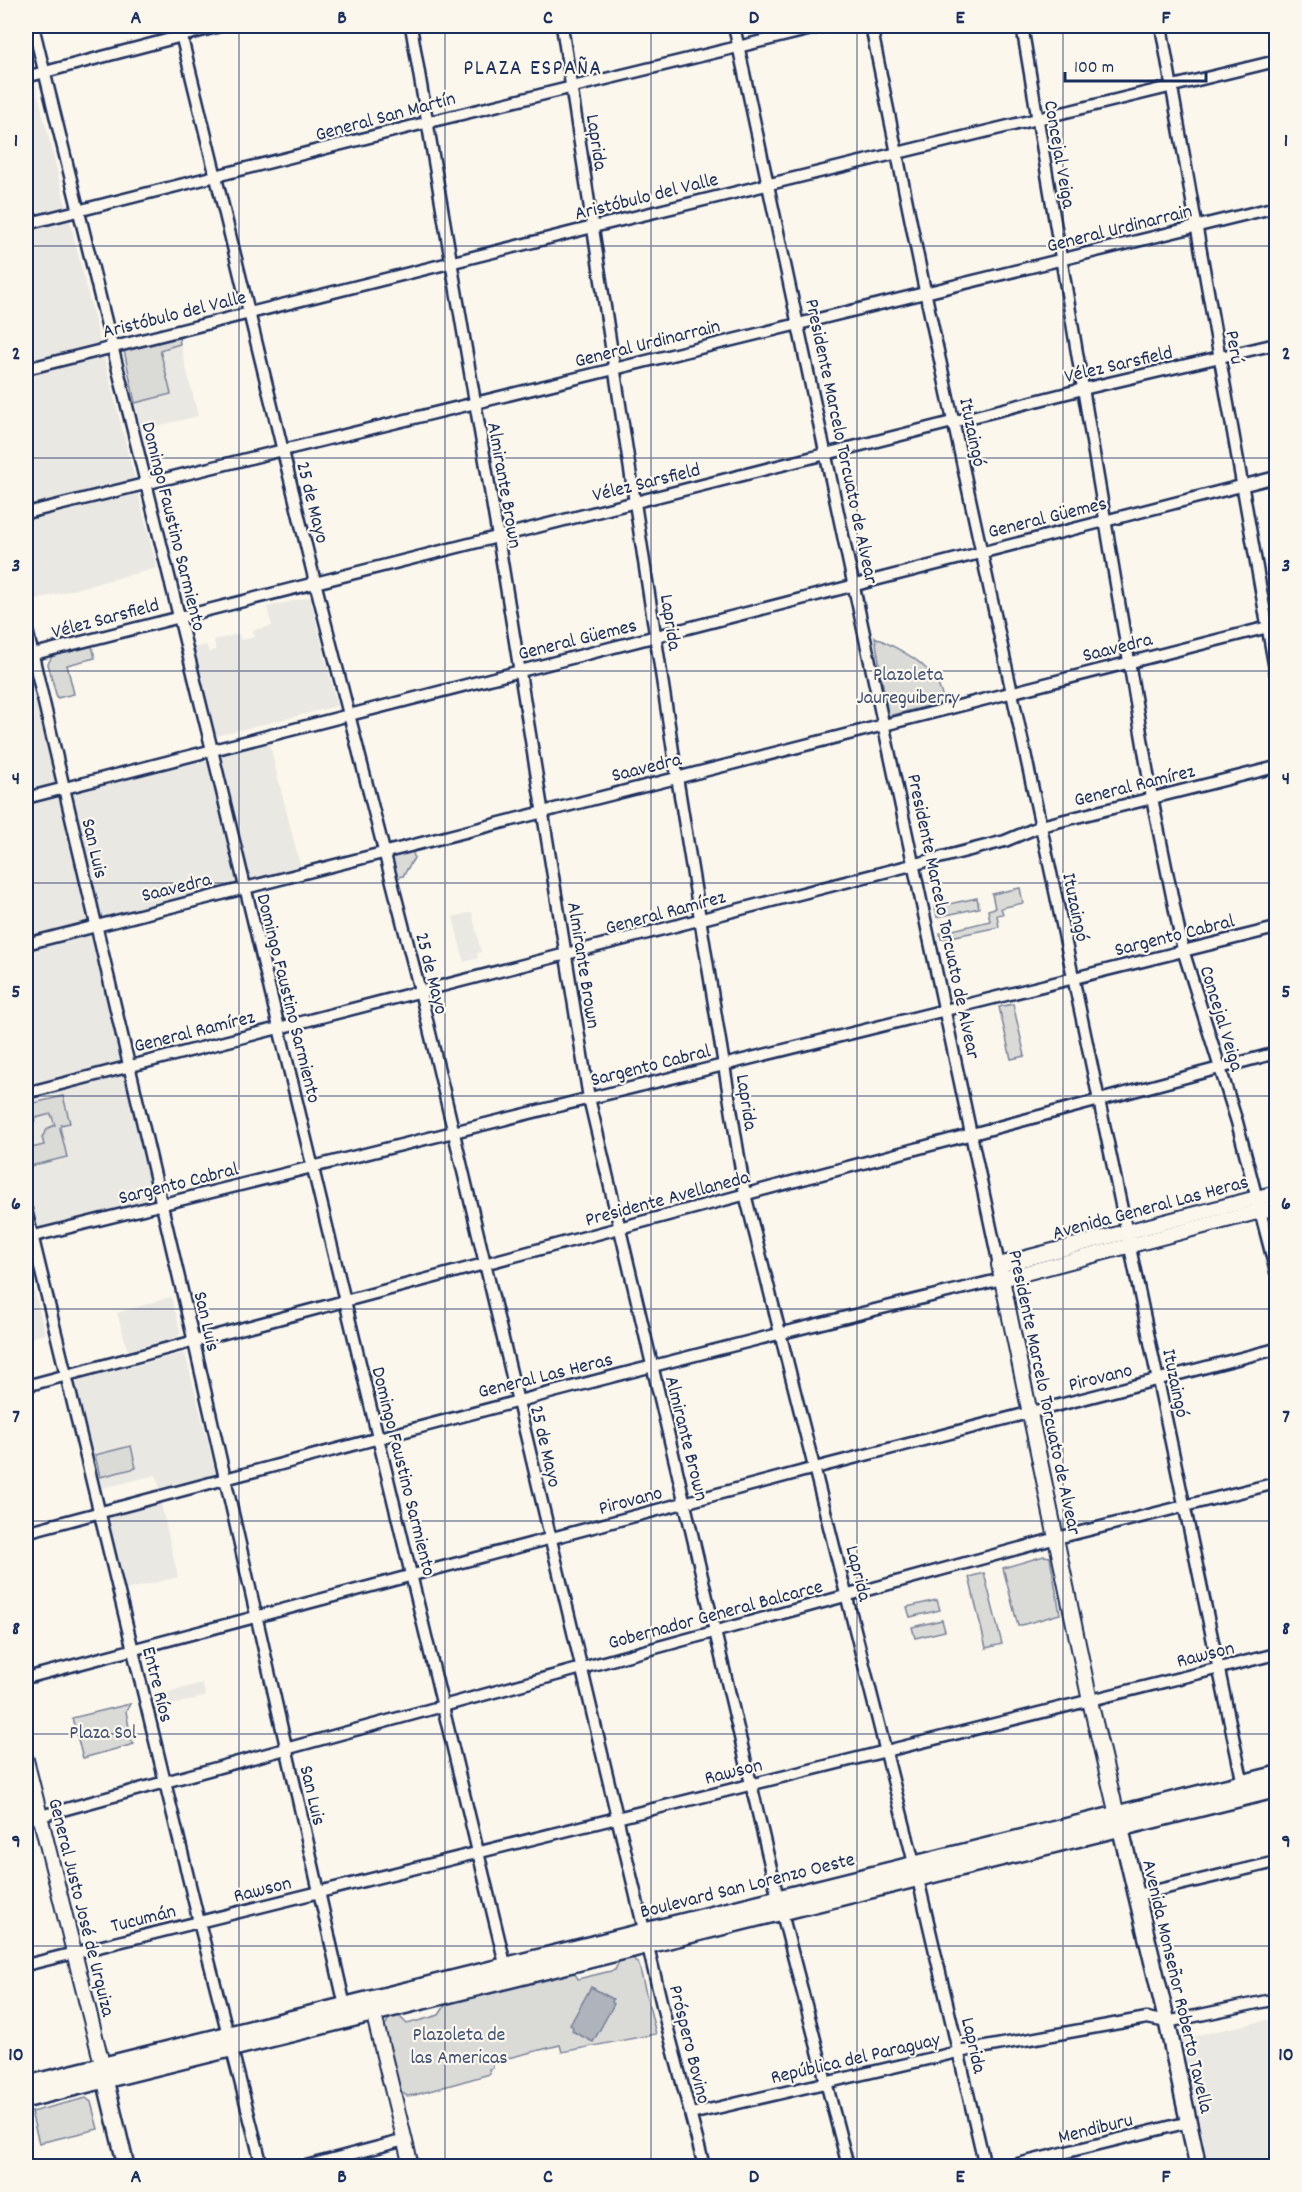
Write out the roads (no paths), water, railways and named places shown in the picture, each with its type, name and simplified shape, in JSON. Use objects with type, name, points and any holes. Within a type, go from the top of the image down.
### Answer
[{"type":"main road","name":"Boulevard San Lorenzo Oeste","points":[[228,2041],[368,2010],[647,1938],[1119,1822],[1244,1790],[1276,1775]]},
{"type":"main road","name":"Boulevard San Lorenzo Oeste","points":[[1244,1790],[1276,1790]]},
{"type":"main road","name":"Avenida Monseñor Roberto Tavella","points":[[1119,1822],[1167,2022],[1198,2166]]},
{"type":"main road","name":"Boulevard San Lorenzo Oeste","points":[[228,2041],[345,2006],[368,2010]]},
{"type":"main road","points":[[26,2085],[103,2072],[228,2041]]},
{"type":"main road","points":[[26,2099],[103,2072]]},
{"type":"main road","points":[[103,2072],[126,2166]]},
{"type":"street","name":"Domingo Faustino Sarmiento","points":[[33,26],[212,750],[508,1973]]},
{"type":"street","points":[[26,77],[180,30],[220,26]]},
{"type":"street","name":"Almirante Brown","points":[[411,26],[429,122],[449,263],[498,537],[589,1098],[781,1906],[848,2166]]},
{"type":"street","name":"Laprida","points":[[562,26],[677,777],[746,1194],[917,1872],[985,2166]]},
{"type":"street","name":"Presidente Marcelo Torcuato de Alvear","points":[[734,26],[769,183],[824,456],[914,864],[1090,1701],[1119,1822]]},
{"type":"street","name":"General San Martín","points":[[26,224],[429,122],[824,26]]},
{"type":"street","name":"Ituzaingó","points":[[871,26],[980,552],[1041,826],[1244,1790]]},
{"type":"street","name":"Concejal Veiga","points":[[1022,26],[1152,798],[1183,950],[1260,1204],[1276,1272]]},
{"type":"street","name":"Perú","points":[[1161,26],[1243,485],[1272,626],[1276,675]]},
{"type":"street","name":"25 de Mayo","points":[[180,30],[315,582],[420,991],[549,1539],[647,1938]]},
{"type":"street","name":"Aristóbulo del Valle","points":[[26,369],[769,183],[1276,61]]},
{"type":"street","name":"General Urdinarrain","points":[[26,513],[925,291],[1276,207]]},
{"type":"street","name":"Vélez Sarsfield","points":[[29,655],[1083,389],[1276,344]]},
{"type":"street","name":"General Güemes","points":[[26,798],[349,713],[1276,477]]},
{"type":"street","name":"San Luis","points":[[26,626],[29,655],[64,788],[162,1204],[345,2006]]},
{"type":"street","name":"Saavedra","points":[[26,944],[1272,626]]},
{"type":"street","name":"General Ramírez","points":[[26,1093],[278,1027],[565,956],[1005,841],[1041,826],[1276,767]]},
{"type":"street","name":"Sargento Cabral","points":[[29,1237],[1276,928]]},
{"type":"street","name":"Presidente Avellaneda","points":[[26,1386],[1099,1099],[1220,1070],[1276,1053]]},
{"type":"street","name":"Avenida General Las Heras","points":[[999,1265],[1127,1239],[1260,1204],[1276,1193]]},
{"type":"street","name":"Avenida General Las Heras","points":[[1260,1204],[1276,1207]]},
{"type":"street","name":"Entre Ríos","points":[[26,1210],[29,1237],[66,1376],[228,2041],[262,2166]]},
{"type":"street","name":"Avenida General Las Heras","points":[[1002,1280],[1127,1239]]},
{"type":"street","name":"General Las Heras","points":[[26,1532],[225,1480],[378,1436],[781,1332],[1002,1280]]},
{"type":"street","name":"Pirovano","points":[[26,1678],[815,1468],[1276,1349]]},
{"type":"street","name":"Gobernador General Balcarce","points":[[26,1820],[1057,1538],[1276,1483]]},
{"type":"street","name":"Rawson","points":[[199,1922],[1276,1654]]},
{"type":"street","name":"General Justo José de Urquiza","points":[[26,1760],[103,2072]]},
{"type":"street","points":[[1137,1894],[1276,1862]]},
{"type":"street","name":"Tucumán","points":[[26,1965],[199,1922]]},
{"type":"street","name":"Próspero Bovino","points":[[647,1938],[704,2166]]},
{"type":"street","name":"República del Paraguay","points":[[691,2114],[958,2052],[1147,2018],[1167,2022],[1276,1999]]},
{"type":"street","points":[[368,2010],[411,2166]]},
{"type":"street","name":"Mendiburu","points":[[1010,2166],[1189,2122]]},
{"type":"street","points":[[306,2166],[405,2140]]},
{"type":"district","name":"PLAZA ESPAÑA","points":[[533,66]]},
{"type":"park label","name":"Plazoleta Jaureguiberry","points":[[908,684]]},
{"type":"park label","name":"Plaza Sol","points":[[103,1731]]},
{"type":"park label","name":"Plazoleta de las Americas","points":[[459,2044]]}]
